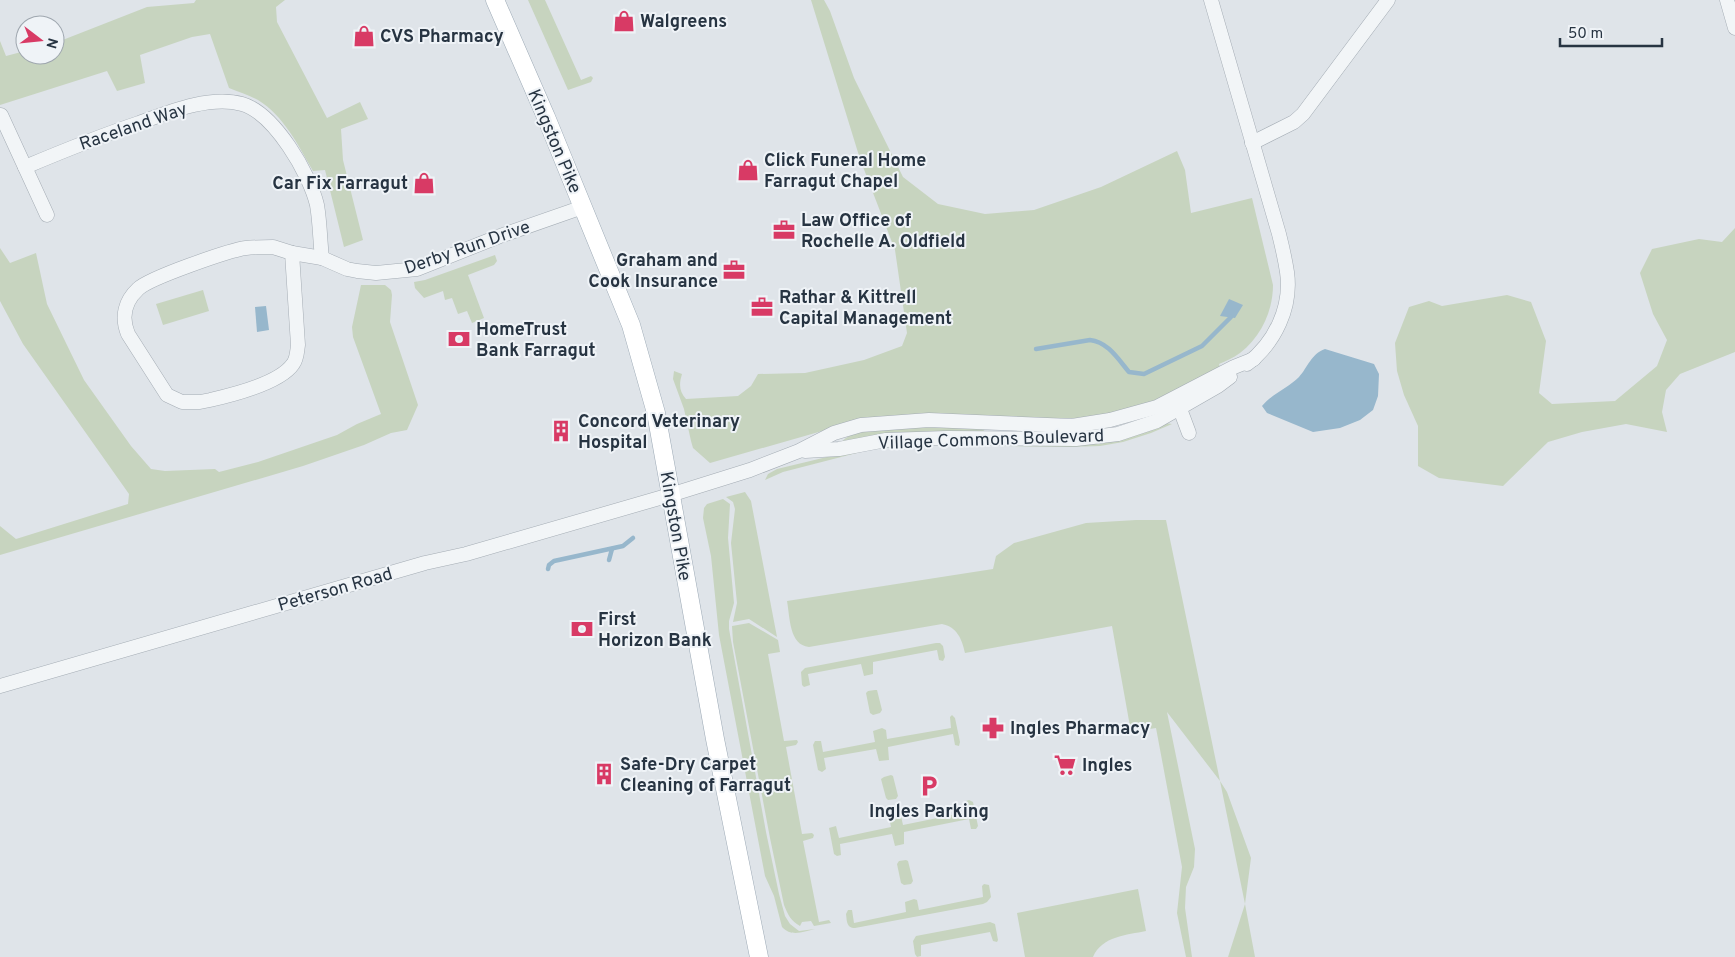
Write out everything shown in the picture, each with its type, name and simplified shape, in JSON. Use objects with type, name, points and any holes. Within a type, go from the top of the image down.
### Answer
[{"type":"main road","name":"Kingston Pike","points":[[495,0],[546,117],[631,325],[656,413],[715,739],[757,956]]},
{"type":"street","name":"Village Commons Boulevard","points":[[799,451],[839,449],[886,440],[947,438],[1076,439],[1118,434],[1157,421],[1177,403],[1234,367],[1254,359],[1276,333],[1287,299],[1287,273],[1279,234],[1212,0]]},
{"type":"street","points":[[1252,143],[1299,118],[1388,0]]},
{"type":"street","points":[[1727,0],[1735,28]]},
{"type":"street","name":"Raceland Way","points":[[25,167],[90,140],[188,106],[228,101],[243,104],[259,112],[289,144],[316,204],[322,258]]},
{"type":"street","points":[[1,115],[47,215]]},
{"type":"street","name":"Derby Run Drive","points":[[292,253],[298,345],[297,357],[293,365],[277,378],[217,398],[200,402],[182,402],[167,395],[145,362],[125,326],[127,302],[139,287],[165,274],[245,248],[273,247],[292,253],[322,258],[346,269],[357,271],[376,273],[417,269],[500,236],[583,207]]},
{"type":"street","name":"Village Commons Boulevard","points":[[670,494],[750,470],[799,451],[834,433],[861,425],[928,420],[1072,426],[1110,420],[1177,403]]},
{"type":"street","points":[[1177,403],[1189,433]]},
{"type":"street","points":[[999,438],[1000,423]]},
{"type":"street","name":"Peterson Road","points":[[0,686],[670,494]]},
{"type":"green space","points":[[196,0],[285,0],[276,7],[277,22],[327,118],[360,102],[368,119],[341,129],[343,160],[363,240],[344,247],[325,170],[313,171],[290,132],[267,107],[255,98],[229,88],[210,34],[192,37],[140,55],[145,83],[117,91],[107,71],[0,105],[0,41],[6,56],[15,54],[15,65],[65,65],[65,39],[147,7],[194,3]]},
{"type":"green space","points":[[528,0],[545,0],[581,80],[591,76],[593,78],[591,82],[568,90]]},
{"type":"green space","points":[[811,0],[824,0],[830,11],[854,78],[903,177],[938,204],[985,214],[1034,210],[1101,187],[1177,151],[1185,170],[1191,213],[1252,198],[1273,285],[1268,314],[1254,339],[1240,353],[1219,364],[1221,370],[1149,404],[1088,418],[864,419],[710,463],[693,448],[684,409],[673,379],[674,371],[682,374],[680,387],[686,399],[738,396],[751,386],[758,374],[805,373],[864,360],[902,346],[907,333],[895,250],[860,159]]},
{"type":"green space","points":[[1735,228],[1735,352],[1680,374],[1666,390],[1662,412],[1667,432],[1626,424],[1582,432],[1548,442],[1503,486],[1439,478],[1418,466],[1418,426],[1404,395],[1397,371],[1395,343],[1409,307],[1429,301],[1442,306],[1507,295],[1531,302],[1546,341],[1539,393],[1552,404],[1615,401],[1657,366],[1667,340],[1653,314],[1640,273],[1652,249],[1699,239],[1722,242]]},
{"type":"green space","points":[[0,248],[10,263],[36,253],[47,304],[84,380],[131,446],[151,469],[165,471],[215,469],[219,472],[258,462],[337,435],[381,414],[353,337],[352,327],[361,285],[385,285],[391,290],[390,322],[418,405],[407,430],[391,433],[364,445],[303,466],[0,555],[0,526],[16,539],[128,504],[129,494],[23,344],[0,301]]},
{"type":"green space","points":[[495,255],[497,261],[494,265],[468,275],[484,318],[472,323],[467,311],[458,314],[452,298],[445,300],[443,291],[424,298],[415,288],[414,282],[425,280]]},
{"type":"green space","points":[[203,290],[209,311],[163,325],[156,304]]},
{"type":"green space","points":[[1165,423],[1172,424],[1123,442],[1100,446],[917,445],[876,448],[783,472],[765,480],[768,474],[777,469],[881,444],[1059,443]]},
{"type":"green space","points":[[902,426],[985,429],[982,433],[900,432],[842,442],[847,437],[861,431]]},
{"type":"green space","points":[[745,492],[751,501],[777,637],[749,619],[733,622],[737,603],[731,543],[735,509],[733,502],[726,497]]},
{"type":"green space","points":[[723,499],[730,504],[728,538],[734,603],[729,621],[729,629],[766,832],[785,916],[790,924],[799,931],[815,929],[802,932],[789,932],[782,927],[774,896],[765,876],[719,635],[711,556],[703,518],[704,508],[707,504]]},
{"type":"green space","points":[[1166,520],[1220,781],[1167,712],[1195,849],[1194,867],[1186,887],[1185,908],[1192,957],[1186,957],[1177,913],[1182,867],[1156,728],[1131,732],[1112,626],[965,653],[958,634],[952,628],[942,624],[809,647],[802,645],[794,636],[787,601],[993,569],[996,556],[1014,543],[1086,523]]},
{"type":"green space","points":[[749,623],[778,640],[780,652],[768,654],[784,741],[797,740],[798,742],[796,745],[786,747],[802,834],[812,833],[814,835],[813,838],[803,841],[819,922],[829,920],[831,923],[814,926],[811,921],[802,922],[800,926],[790,917],[784,905],[733,642],[732,626]]},
{"type":"green space","points":[[940,643],[943,646],[945,657],[943,661],[939,660],[937,650],[873,662],[873,674],[864,676],[861,664],[808,674],[810,685],[804,687],[802,685],[801,672],[805,668]]},
{"type":"green space","points":[[877,690],[882,710],[880,713],[873,715],[870,713],[866,693]]},
{"type":"green space","points":[[952,715],[955,718],[960,742],[959,746],[955,745],[953,734],[888,747],[889,760],[879,761],[876,749],[824,758],[826,769],[822,772],[818,770],[813,745],[815,741],[821,741],[823,752],[875,742],[873,731],[882,728],[886,730],[887,739],[951,728],[950,717]]},
{"type":"green space","points":[[893,776],[898,796],[896,799],[888,800],[881,779]]},
{"type":"green space","points":[[1220,781],[1227,792],[1251,858],[1245,904]]},
{"type":"green space","points":[[966,801],[973,802],[978,826],[976,829],[971,829],[969,819],[904,832],[904,844],[895,846],[892,834],[840,844],[841,855],[837,856],[834,854],[829,828],[836,826],[839,838],[891,827],[889,817],[898,814],[901,816],[903,825],[967,812]]},
{"type":"green space","points":[[899,861],[908,861],[913,881],[911,884],[904,885],[901,883],[897,864]]},
{"type":"green space","points":[[984,884],[989,885],[991,897],[983,904],[855,928],[850,927],[848,923],[846,914],[848,910],[852,910],[854,923],[906,912],[905,902],[914,899],[917,900],[919,910],[983,897],[982,886]]},
{"type":"green space","points":[[1138,889],[1146,931],[1123,935],[1109,941],[1097,950],[1093,957],[1025,957],[1017,913]]},
{"type":"green space","points":[[1245,904],[1255,957],[1228,957]]},
{"type":"green space","points":[[990,922],[995,924],[997,942],[993,941],[990,932],[921,945],[921,956],[917,957],[915,954],[913,941],[916,936]]},
{"type":"water","points":[[1229,299],[1243,305],[1235,318],[1220,316]]},
{"type":"water","points":[[266,306],[269,330],[257,332],[255,307]]},
{"type":"water","points":[[1325,349],[1374,364],[1379,374],[1378,396],[1373,410],[1360,420],[1340,428],[1313,432],[1267,413],[1262,406],[1299,377],[1313,357]]},
{"type":"waterway","points":[[1036,349],[1090,340],[1096,341],[1112,352],[1129,372],[1144,374],[1202,346],[1231,317]]},
{"type":"waterway","points":[[548,569],[549,565],[554,561],[623,546],[633,538]]},
{"type":"waterway","points":[[609,560],[612,549]]},
{"type":"place","name":"Walgreens","points":[[624,21]]},
{"type":"place","name":"CVS Pharmacy","points":[[364,36]]},
{"type":"place","name":"Click Funeral Home Farragut Chapel","points":[[748,170]]},
{"type":"place","name":"Car Fix Farragut","points":[[424,183]]},
{"type":"place","name":"Law Office of Rochelle A. Oldfield","points":[[784,230]]},
{"type":"place","name":"Graham and Cook Insurance","points":[[734,270]]},
{"type":"place","name":"Rathar & Kittrell Capital Management","points":[[762,307]]},
{"type":"place","name":"HomeTrust Bank Farragut","points":[[459,339]]},
{"type":"place","name":"Concord Veterinary Hospital","points":[[561,431]]},
{"type":"place","name":"First Horizon Bank","points":[[582,629]]},
{"type":"place","name":"Ingles Pharmacy","points":[[993,728]]},
{"type":"place","name":"Ingles","points":[[1065,765]]},
{"type":"place","name":"Safe-Dry Carpet Cleaning of Farragut","points":[[604,774]]},
{"type":"place","name":"Ingles Parking","points":[[929,786]]}]
